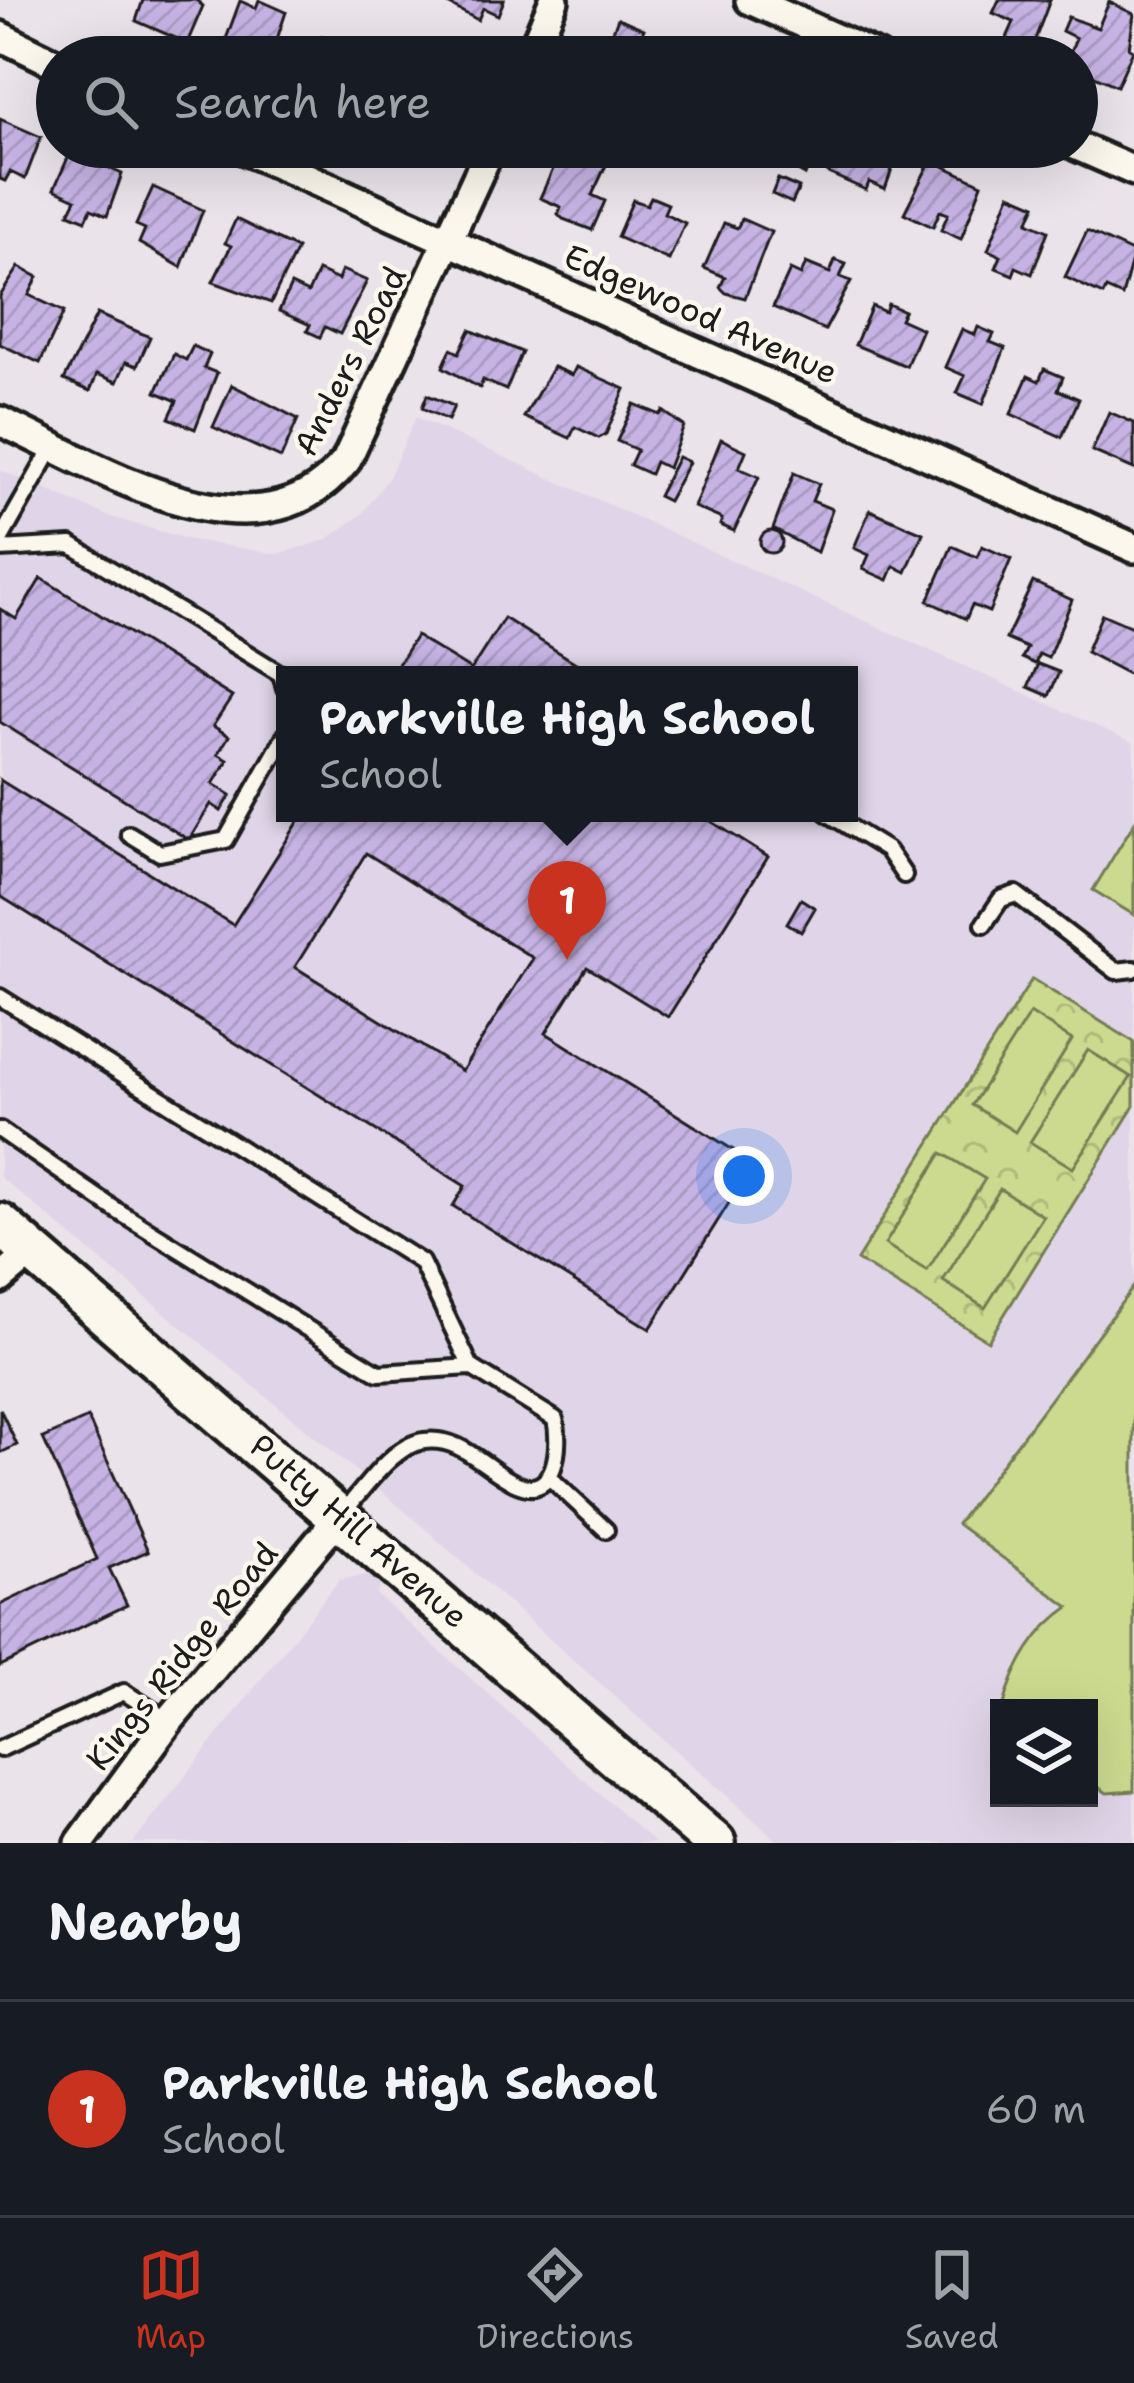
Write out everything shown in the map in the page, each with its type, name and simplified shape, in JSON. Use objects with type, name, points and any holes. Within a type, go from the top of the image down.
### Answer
[{"type":"main road","name":"Putty Hill Avenue","points":[[0,1224],[715,1843]]},
{"type":"street","points":[[539,36],[554,0]]},
{"type":"street","points":[[750,0],[831,36]]},
{"type":"street","points":[[0,36],[36,54]]},
{"type":"street","points":[[1098,155],[1134,171]]},
{"type":"street","name":"Edgewood Avenue","points":[[286,168],[1134,548]]},
{"type":"street","name":"Anders Road","points":[[0,421],[203,506],[242,512],[308,497],[346,461],[482,168]]},
{"type":"street","points":[[0,1279],[33,1251]]},
{"type":"street","name":"Kings Ridge Road","points":[[80,1843],[169,1721],[341,1515]]},
{"type":"lane","points":[[54,446],[0,544],[71,545],[276,672]]},
{"type":"lane","points":[[129,834],[160,853],[226,840],[276,752]]},
{"type":"lane","points":[[842,822],[887,850],[904,875]]},
{"type":"lane","points":[[984,924],[1001,899],[1016,894],[1116,971],[1134,969]]},
{"type":"lane","points":[[0,997],[421,1262],[471,1367],[555,1419],[559,1459],[548,1476],[519,1485],[455,1445],[422,1441],[401,1450],[341,1515]]},
{"type":"lane","points":[[0,1130],[116,1210],[379,1373],[471,1367]]},
{"type":"lane","points":[[548,1476],[606,1529]]},
{"type":"lane","points":[[0,1749],[124,1692],[169,1721]]},
{"type":"shaded area","points":[[416,417],[1134,743],[1134,1843],[780,1843],[407,1513],[0,1177],[0,470],[108,516],[187,539],[277,554],[326,540],[362,514],[389,477]]},
{"type":"shaded area","points":[[376,1573],[384,1579],[376,1594],[655,1843],[133,1843],[339,1580]]},
{"type":"green space","points":[[1134,823],[1134,915],[1093,890]]},
{"type":"green space","points":[[1032,979],[1134,1042],[1134,1106],[988,1341],[857,1260]]},
{"type":"green space","points":[[1030,1013],[1072,1040],[1015,1132],[972,1105]]},
{"type":"green space","points":[[1088,1050],[1131,1077],[1073,1168],[1030,1142]]},
{"type":"green space","points":[[942,1153],[985,1179],[927,1271],[885,1244]]},
{"type":"green space","points":[[1000,1189],[1043,1216],[985,1308],[943,1281]]},
{"type":"green space","points":[[1134,1286],[1134,1791],[1107,1793],[1098,1787],[1098,1699],[1006,1699],[1027,1651],[1069,1607],[957,1524]]},
{"type":"building","points":[[143,0],[196,0],[203,6],[190,36],[171,36],[136,21]]},
{"type":"building","points":[[259,0],[286,12],[278,36],[227,36],[240,1],[256,8]]},
{"type":"building","points":[[440,0],[504,0],[498,15],[483,8],[478,20]]},
{"type":"building","points":[[999,0],[1050,0],[1036,36],[1008,36],[1014,22],[993,13]]},
{"type":"building","points":[[1109,2],[1134,14],[1129,48],[1133,50],[1117,86],[1098,77],[1098,36],[1062,31],[1068,17],[1098,28]]},
{"type":"building","points":[[618,18],[644,29],[641,36],[611,36]]},
{"type":"building","points":[[0,119],[36,135],[36,150],[25,179],[10,172],[5,181],[0,179]]},
{"type":"building","points":[[63,168],[109,168],[122,174],[107,216],[91,209],[86,220],[69,213],[76,199],[54,189]]},
{"type":"building","points":[[554,168],[605,168],[592,195],[605,201],[592,230],[563,219],[558,214],[561,207],[540,198]]},
{"type":"building","points":[[830,168],[892,168],[885,189],[869,182],[866,190],[828,173]]},
{"type":"building","points":[[927,168],[948,168],[982,184],[961,239],[941,230],[948,214],[940,211],[933,227],[904,213]]},
{"type":"building","points":[[778,179],[799,188],[792,203],[772,194]]},
{"type":"building","points":[[153,187],[203,210],[181,267],[139,243],[145,229],[136,225]]},
{"type":"building","points":[[1010,194],[1036,205],[1028,222],[1048,231],[1032,274],[1016,267],[1013,275],[996,268],[1001,256],[988,250]]},
{"type":"building","points":[[651,197],[668,204],[664,213],[685,223],[669,260],[617,237],[633,200],[647,205]]},
{"type":"building","points":[[236,219],[297,249],[271,303],[213,282],[231,246],[225,243]]},
{"type":"building","points":[[742,219],[771,232],[745,298],[726,293],[720,287],[725,277],[704,268],[724,223],[737,228]]},
{"type":"building","points":[[1087,231],[1134,253],[1122,296],[1106,289],[1103,295],[1065,277]]},
{"type":"building","points":[[835,260],[846,264],[840,277],[851,281],[825,330],[773,307],[790,270],[801,275],[806,263],[830,273]]},
{"type":"building","points":[[19,267],[38,277],[29,295],[64,312],[40,363],[0,344],[0,296]]},
{"type":"building","points":[[342,270],[367,281],[340,334],[325,327],[320,337],[307,331],[310,325],[279,311],[291,285],[308,293],[318,271],[338,280]]},
{"type":"building","points":[[888,304],[904,311],[900,319],[922,329],[906,366],[855,345],[872,306],[885,312]]},
{"type":"building","points":[[97,314],[150,337],[137,366],[126,362],[117,382],[97,374],[90,391],[64,380]]},
{"type":"building","points":[[978,327],[994,334],[990,342],[1005,348],[983,404],[957,393],[965,376],[945,367],[962,329],[975,335]]},
{"type":"building","points":[[470,330],[522,352],[506,390],[483,380],[480,388],[443,367],[451,349],[459,353]]},
{"type":"building","points":[[193,346],[210,354],[204,368],[217,373],[195,429],[169,418],[177,401],[156,392],[174,354],[186,360]]},
{"type":"building","points":[[553,367],[572,375],[576,367],[625,389],[606,434],[599,438],[575,427],[570,438],[524,417]]},
{"type":"building","points":[[1044,369],[1063,377],[1058,390],[1079,399],[1062,437],[1011,414],[1028,376],[1039,381]]},
{"type":"building","points":[[232,385],[298,419],[281,458],[213,427]]},
{"type":"building","points":[[427,395],[454,406],[448,420],[422,408]]},
{"type":"building","points":[[634,404],[660,415],[663,411],[684,426],[668,468],[655,462],[650,474],[630,465],[637,450],[617,441]]},
{"type":"building","points":[[1109,412],[1134,423],[1134,469],[1092,451]]},
{"type":"building","points":[[721,439],[746,451],[739,468],[759,477],[734,531],[720,525],[722,519],[694,507]]},
{"type":"building","points":[[678,457],[689,462],[668,501],[658,496]]},
{"type":"building","points":[[794,473],[819,484],[812,501],[832,509],[817,552],[773,529]]},
{"type":"building","points":[[870,510],[923,533],[906,572],[894,566],[888,580],[863,569],[869,555],[854,548]]},
{"type":"building","points":[[771,531],[782,542],[771,553],[760,542]]},
{"type":"building","points":[[952,546],[977,557],[982,546],[1011,559],[989,612],[972,605],[966,619],[928,601]]},
{"type":"building","points":[[41,578],[232,697],[213,726],[229,736],[218,754],[228,760],[213,784],[231,795],[221,811],[211,804],[189,840],[0,722],[0,609],[16,619]]},
{"type":"building","points":[[1033,582],[1072,600],[1048,658],[1039,654],[1035,664],[1022,658],[1027,648],[1006,639]]},
{"type":"building","points":[[1102,614],[1134,628],[1134,677],[1086,652]]},
{"type":"building","points":[[504,618],[581,666],[474,666]]},
{"type":"building","points":[[416,636],[465,666],[397,666]]},
{"type":"building","points":[[1038,664],[1059,672],[1049,696],[1028,687]]},
{"type":"building","points":[[0,780],[233,925],[298,822],[712,822],[768,857],[668,1017],[587,967],[546,1033],[754,1163],[650,1329],[453,1206],[465,1186],[0,896]],"holes":[[[366,853],[533,958],[462,1071],[295,967]]]},
{"type":"building","points":[[801,899],[815,908],[801,932],[787,923]]},
{"type":"building","points":[[0,1409],[17,1445],[0,1453]]},
{"type":"building","points":[[88,1418],[148,1551],[109,1568],[127,1605],[0,1666],[0,1605],[97,1559],[43,1438]]},
{"type":"place","name":"Parkville High School","points":[[567,960]]}]
